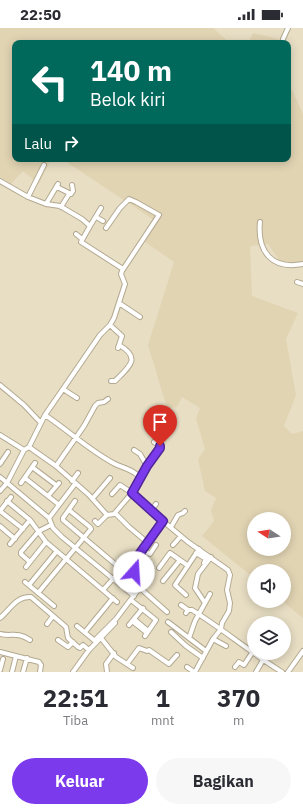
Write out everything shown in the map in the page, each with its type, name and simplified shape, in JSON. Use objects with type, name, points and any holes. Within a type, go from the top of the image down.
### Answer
[{"type":"street","points":[[283,39],[288,28]]},
{"type":"street","points":[[28,197],[44,165]]},
{"type":"street","points":[[0,181],[28,197],[46,204],[61,207],[90,226]]},
{"type":"street","points":[[46,204],[58,185],[69,194]]},
{"type":"street","points":[[61,207],[69,194],[73,192],[72,185]]},
{"type":"street","points":[[0,491],[7,483],[24,450],[29,446],[45,416],[100,334],[110,325],[114,318],[125,284],[121,274],[123,269],[159,215],[129,199],[120,208],[106,228]]},
{"type":"street","points":[[82,239],[101,208]]},
{"type":"street","points":[[96,217],[103,221]]},
{"type":"street","points":[[260,222],[259,231],[261,244],[266,253],[273,260],[285,265],[296,266],[303,264]]},
{"type":"street","points":[[76,234],[82,239],[81,242],[123,269]]},
{"type":"street","points":[[297,282],[303,284]]},
{"type":"street","points":[[119,303],[140,317]]},
{"type":"street","points":[[110,325],[122,336],[119,346],[128,351],[132,357],[132,360],[123,373],[115,381],[111,381]]},
{"type":"street","points":[[0,385],[24,405],[41,423]]},
{"type":"street","points":[[63,389],[77,398]]},
{"type":"street","points":[[56,466],[76,438],[98,402],[104,402],[108,399]]},
{"type":"street","points":[[45,416],[102,456],[115,464],[134,472],[140,478]]},
{"type":"street","points":[[0,435],[24,450]]},
{"type":"street","points":[[95,521],[98,524],[107,515],[115,513],[132,493],[147,466],[160,447],[154,442]]},
{"type":"street","points":[[29,446],[56,466],[93,498],[107,515]]},
{"type":"street","points":[[134,450],[140,454],[147,466]]},
{"type":"street","points":[[0,464],[8,452]]},
{"type":"street","points":[[0,454],[5,457]]},
{"type":"street","points":[[22,483],[35,463]]},
{"type":"street","points":[[32,467],[57,484],[48,496]]},
{"type":"street","points":[[49,518],[78,473]]},
{"type":"street","points":[[0,477],[49,518],[51,525],[62,537],[134,596]]},
{"type":"street","points":[[25,478],[58,504]]},
{"type":"street","points":[[93,498],[110,478]]},
{"type":"street","points":[[112,494],[120,484],[132,493],[206,559],[203,567]]},
{"type":"street","points":[[11,497],[0,511],[23,529]]},
{"type":"street","points":[[7,501],[30,520],[46,542],[67,558],[115,600],[85,632]]},
{"type":"street","points":[[75,501],[63,520],[141,587],[167,612]]},
{"type":"street","points":[[151,511],[156,504]]},
{"type":"street","points":[[38,593],[91,528],[68,510]]},
{"type":"street","points":[[171,527],[178,515],[186,510]]},
{"type":"street","points":[[115,513],[148,543]]},
{"type":"street","points":[[10,544],[30,520]]},
{"type":"street","points":[[73,672],[89,650],[141,587],[141,583],[134,573],[137,558],[163,521]]},
{"type":"street","points":[[30,562],[18,552],[39,531],[51,525]]},
{"type":"street","points":[[0,526],[15,539]]},
{"type":"street","points":[[173,545],[180,536]]},
{"type":"street","points":[[26,567],[46,542]]},
{"type":"street","points":[[143,551],[150,554],[156,546]]},
{"type":"street","points":[[54,606],[27,583],[57,551]]},
{"type":"street","points":[[187,667],[194,672],[213,639],[221,629],[221,625],[230,608],[227,590],[230,572],[211,557],[197,551]]},
{"type":"street","points":[[186,595],[175,586],[197,551]]},
{"type":"street","points":[[159,568],[170,553],[187,565]]},
{"type":"street","points":[[205,604],[195,588],[198,574],[211,557]]},
{"type":"street","points":[[163,581],[180,560]]},
{"type":"street","points":[[103,590],[121,570]]},
{"type":"street","points":[[190,638],[198,614],[210,594]]},
{"type":"street","points":[[0,618],[19,599],[28,597],[33,598],[66,627],[68,638],[78,647],[83,645],[89,650]]},
{"type":"street","points":[[130,600],[143,608],[156,620],[147,634],[131,622],[143,608]]},
{"type":"street","points":[[181,605],[187,612],[192,610],[221,629],[247,649]]},
{"type":"street","points":[[47,624],[53,616]]},
{"type":"street","points":[[96,642],[102,638],[114,623],[116,618]]},
{"type":"street","points":[[168,622],[206,651]]},
{"type":"street","points":[[77,626],[96,642]]},
{"type":"street","points":[[171,632],[186,646],[203,658]]},
{"type":"street","points":[[0,634],[18,634],[30,640]]},
{"type":"street","points":[[102,638],[118,659],[133,668]]},
{"type":"street","points":[[213,639],[226,646]]},
{"type":"street","points":[[58,640],[68,647],[73,642]]},
{"type":"street","points":[[127,664],[140,648],[146,651],[149,650],[169,664],[177,655]]},
{"type":"street","points":[[288,672],[303,651]]},
{"type":"street","points":[[0,652],[27,658],[40,663],[40,672]]},
{"type":"street","points":[[107,672],[106,664],[114,653]]},
{"type":"street","points":[[12,672],[16,656]]},
{"type":"street","points":[[23,672],[27,658]]},
{"type":"street","points":[[0,670],[3,659]]},
{"type":"street","points":[[235,667],[239,662],[244,665],[247,660]]},
{"type":"street","points":[[256,672],[263,660],[282,672]]},
{"type":"shaded area","points":[[0,28],[213,28],[227,40],[12,40],[12,162],[50,162],[39,184],[23,171],[11,184],[0,177]]},
{"type":"shaded area","points":[[253,33],[279,40],[250,40]]},
{"type":"shaded area","points":[[291,89],[303,114],[303,264],[281,263],[268,244],[250,246],[252,296],[298,313],[286,339],[296,395],[284,426],[292,434],[303,431],[303,618],[291,608],[291,564],[247,564],[247,572],[202,536],[214,521],[211,510],[216,498],[205,491],[198,459],[205,449],[196,419],[200,408],[182,397],[177,407],[167,408],[148,345],[174,262],[145,242],[157,222],[67,162],[291,162]]},
{"type":"route","points":[[134,572],[138,556],[163,521],[132,493],[160,446]]}]
